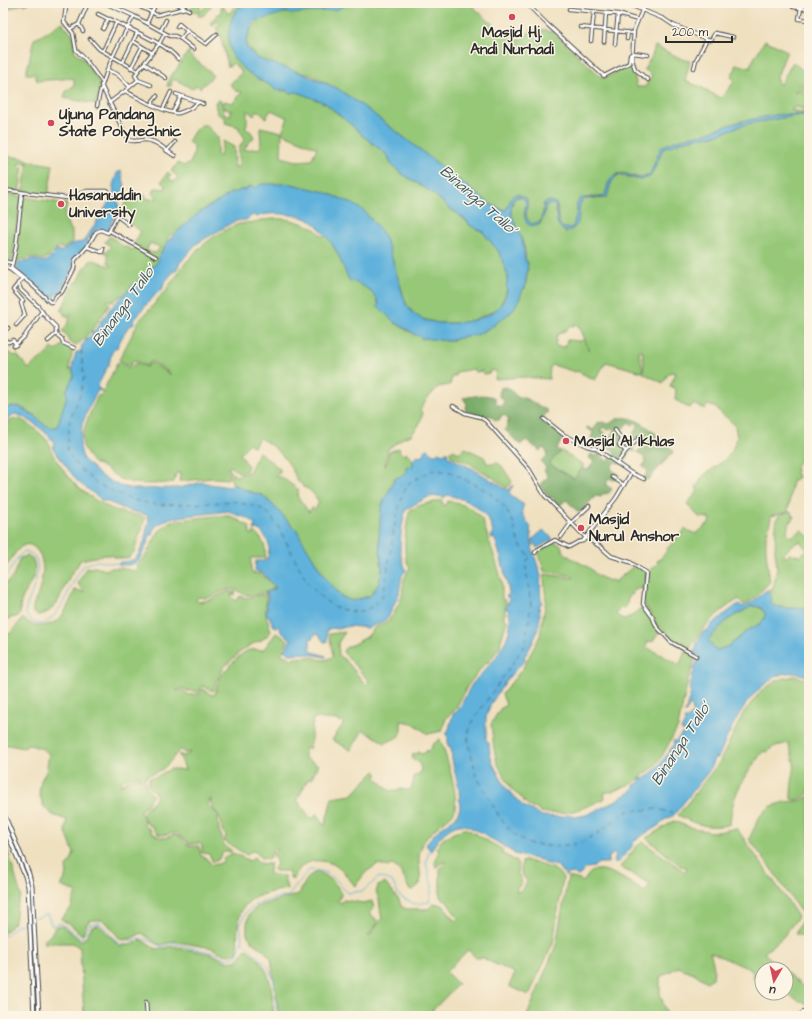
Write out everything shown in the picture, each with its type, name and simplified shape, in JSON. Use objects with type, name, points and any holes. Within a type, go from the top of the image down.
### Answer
[{"type":"main road","points":[[3,812],[31,880],[33,892],[39,1016]]},
{"type":"main road","points":[[3,823],[27,880],[34,1016]]},
{"type":"street","points":[[57,3],[66,7],[64,22],[73,33],[76,50],[85,58],[102,82]]},
{"type":"street","points":[[70,29],[79,24],[88,3]]},
{"type":"street","points":[[104,3],[113,4],[181,40],[194,49]]},
{"type":"street","points":[[138,3],[137,5],[158,15],[185,8]]},
{"type":"street","points":[[142,8],[145,3]]},
{"type":"street","points":[[147,23],[156,4],[160,3]]},
{"type":"street","points":[[176,3],[189,10]]},
{"type":"street","points":[[176,3],[178,10]]},
{"type":"street","points":[[526,3],[604,76],[629,63],[630,55],[633,53]]},
{"type":"street","points":[[588,3],[627,4],[643,9],[673,25],[711,40],[715,32],[733,37]]},
{"type":"street","points":[[645,3],[633,33],[632,60],[635,69],[648,80]]},
{"type":"street","points":[[801,3],[799,19],[809,20]]},
{"type":"street","points":[[793,7],[809,9]]},
{"type":"street","points":[[569,9],[618,14],[638,20]]},
{"type":"street","points":[[591,41],[594,12]]},
{"type":"street","points":[[604,42],[606,13]]},
{"type":"street","points":[[98,14],[159,44],[174,54],[178,59]]},
{"type":"street","points":[[615,44],[618,14]]},
{"type":"street","points":[[96,106],[100,86],[113,56],[134,16]]},
{"type":"street","points":[[103,29],[108,19]]},
{"type":"street","points":[[161,30],[166,20]]},
{"type":"street","points":[[182,21],[178,26],[206,44],[217,34]]},
{"type":"street","points":[[103,51],[116,23]]},
{"type":"street","points":[[79,24],[83,31]]},
{"type":"street","points":[[580,27],[633,33]]},
{"type":"street","points":[[181,40],[187,31]]},
{"type":"street","points":[[627,39],[628,32]]},
{"type":"street","points":[[123,62],[137,33]]},
{"type":"street","points":[[151,85],[138,80],[134,75],[166,33]]},
{"type":"street","points":[[90,39],[96,47],[138,71]]},
{"type":"street","points":[[694,68],[701,49],[707,39]]},
{"type":"street","points":[[133,41],[152,52]]},
{"type":"street","points":[[132,68],[142,47]]},
{"type":"street","points":[[633,53],[648,56]]},
{"type":"street","points":[[144,63],[166,78]]},
{"type":"street","points":[[107,70],[117,74],[130,87]]},
{"type":"street","points":[[109,103],[138,80]]},
{"type":"street","points":[[100,86],[128,140],[153,141],[175,156]]},
{"type":"street","points":[[125,91],[153,105],[178,113],[189,109],[199,102]]},
{"type":"street","points":[[163,109],[171,92]]},
{"type":"street","points":[[176,94],[203,104]]},
{"type":"street","points":[[153,105],[153,101],[156,96]]},
{"type":"street","points":[[173,112],[180,96]]},
{"type":"street","points":[[167,151],[175,142]]},
{"type":"street","points":[[3,190],[66,198],[87,191],[107,191],[114,194]]},
{"type":"street","points":[[16,325],[26,315],[21,303],[23,301],[13,290],[22,279],[12,266],[16,247],[22,193]]},
{"type":"street","points":[[110,231],[117,216],[129,226]]},
{"type":"street","points":[[3,260],[12,266],[50,302],[52,302],[57,295],[62,292],[75,265],[75,260],[87,247],[97,231],[101,230],[107,233],[110,231],[156,257]]},
{"type":"street","points":[[87,247],[102,252],[103,249]]},
{"type":"street","points":[[3,266],[12,266]]},
{"type":"street","points":[[18,283],[21,290],[54,324],[56,334],[48,341]]},
{"type":"street","points":[[3,335],[7,342],[12,340],[15,346],[42,311]]},
{"type":"street","points":[[3,332],[8,328]]},
{"type":"street","points":[[56,334],[62,338],[63,344],[74,348]]},
{"type":"street","points":[[453,406],[465,414],[480,417],[486,421],[529,469],[545,496],[586,538],[600,546],[611,556],[630,562],[646,573],[643,604],[653,618],[656,626],[671,642],[696,656]]},
{"type":"street","points":[[544,419],[564,435],[587,446],[596,448],[631,473],[644,479]]},
{"type":"street","points":[[615,430],[622,440],[619,445],[626,451]]},
{"type":"street","points":[[617,463],[639,438]]},
{"type":"street","points":[[535,553],[537,550],[555,540],[569,547],[578,542],[582,542],[612,504],[631,473]]},
{"type":"street","points":[[612,477],[624,485]]},
{"type":"street","points":[[561,537],[571,523],[589,506]]},
{"type":"street","points":[[146,1002],[147,1016]]},
{"type":"street","points":[[798,1016],[809,1008]]},
{"type":"green space","points":[[7,3],[29,3],[3,11],[3,8]]},
{"type":"green space","points":[[206,3],[210,3],[212,5],[203,16],[198,16],[199,13],[189,12],[194,5],[197,4],[201,7],[199,10],[202,11],[206,6]]},
{"type":"green space","points":[[237,3],[245,3],[239,7],[228,42],[244,69],[261,81],[272,86],[275,90],[297,92],[325,103],[362,134],[362,136],[388,156],[391,164],[401,173],[434,194],[474,228],[482,231],[499,252],[508,276],[506,293],[499,307],[492,312],[466,323],[438,323],[419,318],[408,307],[405,301],[389,248],[382,232],[353,204],[325,192],[291,184],[263,185],[256,188],[250,186],[245,190],[230,193],[200,212],[174,235],[172,234],[167,239],[168,241],[160,253],[158,261],[142,279],[113,302],[108,300],[106,301],[110,304],[94,328],[83,340],[74,345],[68,341],[68,337],[62,331],[66,327],[72,314],[69,314],[69,317],[64,315],[64,312],[61,311],[75,282],[78,282],[83,270],[92,259],[111,267],[112,266],[108,263],[108,253],[107,254],[103,251],[107,251],[111,247],[105,242],[110,236],[124,247],[132,250],[136,246],[134,244],[141,231],[127,222],[131,218],[125,214],[128,211],[123,207],[130,198],[135,200],[142,194],[144,194],[148,199],[157,199],[157,197],[152,194],[155,188],[165,189],[166,186],[161,182],[168,172],[171,175],[169,179],[174,182],[178,177],[171,171],[178,163],[183,166],[189,164],[193,156],[194,146],[188,142],[200,125],[206,125],[218,137],[217,154],[220,157],[223,141],[234,147],[235,167],[239,167],[239,148],[245,138],[239,130],[239,127],[225,123],[226,119],[217,113],[215,102],[219,100],[221,101],[224,113],[230,116],[231,110],[224,108],[224,101],[233,103],[242,92],[236,91],[230,84],[242,72],[233,63],[228,67],[220,35],[216,28],[220,24],[217,21],[213,26],[211,25],[211,22],[218,14],[221,14],[221,5],[229,14]],"holes":[[[247,110],[254,116],[257,110],[266,118],[271,110],[288,118],[282,132],[260,127],[261,148],[243,150],[254,137],[251,132],[245,128],[247,124]],[[282,133],[317,148],[311,160],[297,161],[281,157]],[[150,243],[160,247],[156,253],[149,252],[147,249]]]},
{"type":"green space","points":[[352,3],[469,3],[499,30],[517,40],[523,38],[532,29],[545,30],[549,32],[552,31],[601,77],[606,78],[629,65],[632,67],[637,87],[645,87],[652,75],[644,69],[651,58],[655,46],[682,59],[690,61],[685,81],[701,87],[720,98],[734,82],[731,76],[736,68],[736,64],[751,68],[749,67],[765,40],[787,51],[776,79],[780,85],[793,62],[809,76],[809,90],[807,90],[807,86],[799,84],[798,86],[806,88],[806,90],[794,91],[808,93],[805,109],[795,107],[791,110],[804,112],[808,110],[809,104],[809,114],[776,115],[743,121],[704,134],[675,141],[662,147],[650,174],[640,178],[623,173],[617,174],[608,183],[607,192],[603,197],[590,197],[577,203],[577,212],[573,227],[563,228],[560,225],[556,204],[551,201],[544,203],[540,222],[532,224],[526,215],[527,199],[517,194],[506,210],[490,204],[367,109],[337,89],[311,75],[281,68],[260,59],[254,55],[246,45],[247,38],[254,26],[270,15],[313,11]]},
{"type":"green space","points":[[63,22],[65,27],[72,33],[75,52],[83,58],[100,84],[96,104],[64,98],[66,91],[74,86],[74,78],[37,81],[35,74],[26,74],[34,39]]},
{"type":"green space","points":[[192,47],[193,50],[188,54],[208,70],[213,76],[200,88],[197,85],[192,89],[177,80],[172,80],[171,86],[167,86],[170,76]]},
{"type":"green space","points":[[794,116],[804,116],[806,119],[809,118],[809,451],[806,455],[804,454],[798,462],[796,471],[798,477],[795,481],[792,481],[788,512],[791,512],[794,517],[787,529],[787,534],[791,537],[802,530],[809,537],[809,547],[806,549],[800,541],[791,546],[783,555],[786,557],[790,554],[800,557],[806,550],[809,549],[809,606],[787,608],[774,606],[771,602],[770,591],[774,585],[777,568],[775,551],[776,520],[779,516],[787,512],[771,516],[766,543],[770,582],[752,600],[744,605],[739,599],[716,615],[699,634],[689,650],[675,643],[657,624],[644,602],[647,573],[658,563],[657,561],[685,529],[696,534],[710,522],[709,518],[699,517],[687,504],[698,491],[696,487],[704,475],[722,462],[731,453],[737,438],[735,425],[715,407],[707,405],[705,409],[693,404],[690,408],[675,400],[676,389],[670,386],[676,373],[671,372],[668,374],[663,383],[643,373],[644,364],[642,351],[639,351],[642,372],[606,362],[595,380],[577,371],[575,372],[553,365],[550,367],[549,379],[524,377],[495,379],[496,371],[490,370],[490,373],[484,374],[483,371],[475,372],[473,369],[456,372],[456,376],[452,376],[450,385],[438,387],[427,399],[420,410],[423,413],[419,425],[411,435],[403,438],[388,449],[385,466],[388,461],[389,452],[399,448],[403,455],[407,453],[413,460],[414,466],[407,466],[406,472],[394,481],[382,505],[379,536],[382,572],[378,585],[370,596],[352,601],[340,596],[324,576],[298,535],[299,532],[275,507],[262,495],[250,492],[233,484],[230,477],[232,473],[236,476],[249,472],[259,452],[280,469],[280,473],[277,474],[276,477],[281,477],[299,490],[297,496],[309,512],[312,507],[314,510],[316,508],[319,502],[311,491],[303,487],[302,484],[297,481],[295,474],[287,462],[277,450],[265,441],[259,438],[254,447],[249,443],[240,454],[248,466],[246,471],[240,473],[230,466],[228,469],[231,472],[229,473],[228,479],[213,478],[179,481],[180,473],[176,473],[174,482],[154,484],[140,484],[121,479],[98,464],[95,464],[85,450],[83,445],[83,433],[98,396],[101,395],[118,362],[130,368],[136,363],[147,367],[151,363],[171,375],[151,361],[147,366],[134,360],[130,366],[119,360],[137,323],[162,294],[168,290],[167,288],[185,263],[198,249],[221,232],[239,224],[269,219],[289,220],[310,226],[323,237],[325,235],[327,236],[339,255],[348,276],[363,285],[374,295],[377,299],[379,307],[394,322],[408,331],[425,338],[449,341],[476,335],[494,325],[512,311],[519,300],[523,289],[525,288],[528,264],[525,259],[523,243],[511,211],[512,204],[516,197],[521,197],[526,202],[524,215],[530,225],[534,226],[539,225],[542,220],[545,205],[555,205],[557,223],[566,232],[576,224],[580,203],[585,199],[606,198],[611,183],[618,175],[641,180],[651,176],[663,149],[694,138],[713,136],[746,124]],"holes":[[[576,324],[581,330],[589,350],[583,339],[581,341],[567,340],[565,347],[555,346],[557,335]]]},
{"type":"green space","points":[[3,155],[27,159],[26,164],[19,163],[18,166],[23,167],[19,192],[3,190]]},
{"type":"green space","points":[[28,161],[53,165],[48,195],[23,191]]},
{"type":"green space","points":[[3,193],[21,196],[12,261],[3,259]]},
{"type":"green space","points":[[24,197],[67,204],[64,218],[72,231],[72,242],[63,249],[59,247],[45,259],[32,257],[26,260],[20,260],[14,267]]},
{"type":"green space","points":[[62,345],[73,349],[69,370],[72,368],[74,375],[57,427],[53,428],[46,426],[33,414],[19,406],[12,406],[3,410],[3,349],[15,356],[17,355],[29,369],[52,348],[56,351]]},
{"type":"green space","points":[[506,387],[516,396],[527,399],[548,411],[541,420],[564,436],[557,449],[560,452],[549,464],[574,479],[582,468],[588,470],[594,461],[589,458],[591,454],[596,457],[599,453],[608,462],[615,451],[596,440],[592,443],[590,441],[593,432],[586,428],[587,427],[594,430],[597,423],[603,422],[609,424],[620,418],[635,420],[649,428],[674,451],[648,480],[644,478],[648,471],[642,466],[645,463],[645,458],[637,452],[646,443],[644,440],[636,443],[633,448],[635,452],[631,451],[627,454],[628,456],[622,464],[614,462],[611,469],[619,475],[617,479],[613,480],[609,478],[606,485],[612,489],[609,493],[603,494],[601,497],[596,496],[580,512],[578,512],[566,500],[558,507],[553,497],[549,498],[541,486],[542,482],[548,477],[544,470],[546,468],[541,461],[547,456],[547,451],[542,448],[540,451],[526,440],[520,445],[505,430],[509,419],[503,414],[499,420],[495,420],[490,415],[485,419],[478,414],[465,411],[467,404],[463,398],[476,396],[491,396],[495,398],[496,404],[502,406],[504,400],[499,396],[500,388]],"holes":[[[628,422],[633,425],[635,422],[638,424],[631,439],[633,442],[628,445],[622,441],[625,437],[616,431],[618,428],[622,430]],[[602,427],[609,430],[611,427],[615,430],[610,435],[608,440],[604,438],[606,433],[601,431]]]},
{"type":"green space","points":[[18,418],[31,426],[48,441],[51,451],[60,465],[72,481],[84,492],[112,509],[145,518],[134,552],[128,558],[117,558],[111,555],[105,555],[80,560],[55,606],[51,610],[38,615],[33,612],[33,609],[40,586],[43,569],[41,558],[36,549],[31,545],[21,547],[16,551],[3,571],[3,453],[7,429],[10,421]]},
{"type":"green space","points":[[465,448],[484,457],[487,463],[494,464],[496,462],[502,466],[512,482],[507,488],[471,464],[451,456],[450,451],[454,450],[458,453]]},
{"type":"green space","points":[[560,450],[584,465],[575,479],[549,464]]},
{"type":"green space","points":[[442,500],[443,505],[446,505],[448,501],[472,509],[482,519],[502,583],[502,599],[505,600],[505,614],[503,618],[507,620],[500,644],[501,645],[488,663],[486,662],[468,685],[455,710],[446,718],[442,731],[428,734],[413,723],[401,721],[401,734],[395,738],[385,743],[363,730],[351,750],[332,740],[344,723],[337,720],[313,718],[310,748],[305,748],[305,758],[318,765],[311,779],[308,779],[297,800],[311,819],[317,813],[321,819],[321,822],[325,825],[332,798],[352,795],[375,771],[378,775],[375,777],[390,791],[411,789],[414,776],[416,774],[419,775],[421,769],[419,762],[413,760],[413,754],[419,752],[421,754],[431,750],[432,745],[440,739],[452,778],[455,809],[452,815],[434,830],[423,843],[419,857],[420,884],[413,890],[409,889],[397,868],[391,865],[388,867],[378,864],[366,872],[355,886],[337,866],[327,862],[318,861],[303,865],[292,880],[287,871],[275,871],[274,869],[277,864],[273,854],[277,849],[274,848],[269,859],[261,858],[256,852],[252,851],[247,855],[224,841],[226,835],[222,831],[220,817],[210,801],[212,800],[209,800],[208,805],[218,815],[219,831],[223,844],[232,851],[223,852],[218,860],[213,862],[209,854],[202,853],[202,845],[199,843],[189,844],[176,832],[163,835],[157,833],[153,827],[147,824],[143,815],[144,811],[157,797],[154,791],[148,787],[149,778],[156,777],[170,769],[185,770],[179,754],[183,756],[189,754],[190,752],[184,753],[181,749],[167,765],[159,771],[147,775],[143,781],[140,780],[139,775],[122,780],[121,786],[125,781],[138,777],[141,784],[146,781],[146,787],[153,796],[147,805],[140,811],[144,825],[159,837],[165,838],[174,834],[188,845],[199,846],[201,856],[206,858],[212,865],[223,862],[224,857],[233,853],[250,861],[254,857],[259,863],[271,864],[269,874],[284,876],[287,889],[260,895],[244,906],[240,914],[238,924],[238,951],[231,955],[224,954],[212,948],[173,941],[161,945],[142,933],[130,939],[121,940],[107,923],[102,920],[91,920],[88,922],[82,935],[71,925],[61,919],[71,908],[76,892],[61,886],[67,875],[66,867],[71,861],[74,853],[65,830],[67,820],[53,815],[44,807],[39,793],[41,780],[46,772],[49,754],[43,749],[27,744],[24,748],[3,744],[3,586],[13,577],[20,558],[27,556],[32,558],[35,569],[32,579],[21,601],[20,615],[7,619],[4,631],[10,634],[23,618],[31,624],[41,626],[51,624],[60,618],[67,608],[75,590],[85,592],[78,583],[86,568],[95,567],[106,570],[110,568],[123,568],[133,571],[138,568],[137,566],[146,555],[159,531],[171,521],[230,516],[249,526],[250,534],[253,535],[255,532],[262,541],[265,547],[265,558],[251,558],[251,571],[252,573],[262,574],[275,588],[254,595],[247,595],[234,589],[229,589],[211,597],[199,597],[196,600],[198,602],[210,600],[228,591],[236,592],[235,595],[231,594],[236,601],[240,596],[246,598],[266,594],[266,615],[271,631],[262,640],[250,645],[239,653],[224,667],[216,681],[213,691],[202,686],[198,693],[195,691],[188,691],[183,688],[176,691],[183,690],[189,695],[199,695],[202,689],[214,695],[220,679],[227,669],[242,654],[250,650],[263,650],[276,633],[288,640],[282,653],[283,656],[287,655],[291,659],[312,657],[326,660],[333,656],[329,634],[345,632],[338,643],[339,655],[348,663],[366,685],[369,682],[343,652],[344,649],[367,637],[374,628],[388,621],[393,615],[402,597],[404,579],[410,567],[407,562],[405,539],[410,510],[421,505]]},
{"type":"green space","points":[[553,542],[561,545],[565,553],[573,559],[587,566],[598,576],[610,581],[616,582],[635,565],[646,573],[643,590],[639,588],[632,592],[633,594],[628,597],[626,607],[619,609],[616,615],[623,619],[629,617],[635,614],[644,605],[660,631],[652,642],[648,641],[646,647],[678,664],[681,662],[685,651],[696,656],[688,680],[678,727],[661,758],[654,767],[636,781],[617,790],[604,793],[604,799],[566,813],[540,812],[537,808],[532,808],[523,801],[524,800],[512,790],[497,763],[491,724],[500,709],[506,705],[502,694],[523,668],[540,636],[546,600],[545,574],[573,578],[573,576],[544,571],[538,551]]},
{"type":"green space","points":[[752,606],[760,607],[765,613],[766,617],[760,624],[747,631],[729,646],[716,650],[708,640],[727,620]]},
{"type":"green space","points":[[794,676],[809,680],[809,793],[798,799],[791,799],[794,760],[788,743],[773,747],[767,752],[763,751],[740,785],[733,802],[730,824],[723,826],[703,825],[678,815],[719,763],[744,712],[761,691],[777,680]]},
{"type":"green space","points":[[809,796],[809,937],[795,934],[804,916],[749,839],[760,816],[770,807],[784,802],[800,801]]},
{"type":"green space","points":[[674,821],[707,831],[718,832],[737,829],[798,917],[783,937],[764,953],[773,961],[754,961],[754,977],[752,970],[710,952],[714,974],[713,978],[707,982],[694,973],[678,967],[660,977],[660,994],[667,1014],[658,1014],[657,1016],[527,1016],[556,945],[568,877],[583,882],[591,872],[604,870],[618,876],[645,892],[650,884],[620,867],[636,847],[643,842],[685,872],[687,868],[682,867],[646,838]]},
{"type":"green space","points":[[462,829],[467,829],[503,850],[501,853],[516,861],[519,865],[517,872],[522,883],[516,891],[519,892],[525,886],[527,881],[521,873],[522,862],[525,860],[554,869],[563,877],[553,943],[529,995],[509,986],[515,973],[486,960],[485,958],[476,958],[468,950],[446,972],[458,984],[427,1016],[279,1016],[271,958],[261,948],[253,943],[247,934],[249,914],[258,906],[299,894],[309,877],[318,872],[335,883],[341,895],[338,901],[340,903],[344,900],[363,903],[372,901],[374,908],[369,913],[377,920],[377,924],[368,936],[369,937],[382,918],[379,898],[376,892],[378,886],[385,883],[399,900],[401,906],[406,909],[428,909],[435,903],[444,906],[455,921],[458,918],[447,902],[440,897],[440,868],[447,862],[438,865],[436,869],[435,863],[439,850],[436,849],[441,841]]},
{"type":"green space","points":[[3,839],[6,844],[21,896],[17,906],[15,922],[3,934]]},
{"type":"green space","points":[[61,925],[81,941],[86,937],[92,926],[99,925],[120,946],[130,945],[142,940],[156,949],[172,946],[211,954],[229,962],[238,960],[246,949],[255,956],[266,970],[271,987],[274,1016],[84,1016],[80,948],[73,943],[44,943],[43,941],[50,936],[55,927]]},
{"type":"green space","points":[[794,979],[809,992],[809,1006],[794,998]]},
{"type":"water","name":"Binanga Tallo'","points":[[245,3],[352,3],[335,10],[290,14],[287,12],[256,21],[251,27],[246,42],[246,47],[259,59],[296,71],[337,88],[367,109],[490,204],[506,210],[512,196],[517,194],[524,197],[528,204],[526,215],[532,224],[540,222],[544,203],[551,201],[556,203],[560,225],[563,228],[573,227],[577,212],[577,203],[581,198],[603,197],[609,182],[615,175],[623,174],[640,178],[650,174],[661,147],[675,141],[704,134],[743,121],[776,115],[809,114],[809,118],[807,119],[804,116],[794,116],[746,124],[713,136],[694,138],[663,149],[651,176],[641,180],[618,175],[611,183],[606,198],[585,199],[580,203],[577,224],[571,230],[566,232],[557,223],[555,205],[546,205],[544,216],[539,225],[533,226],[525,220],[526,202],[521,197],[516,197],[511,208],[513,218],[522,240],[526,262],[528,262],[525,288],[523,289],[519,300],[512,311],[494,325],[477,335],[466,336],[449,341],[425,338],[422,339],[418,335],[414,335],[394,322],[379,307],[377,307],[379,304],[377,299],[371,292],[363,286],[349,280],[338,255],[327,237],[315,224],[309,220],[296,216],[267,214],[257,217],[253,215],[246,220],[235,221],[196,244],[179,264],[176,271],[174,271],[164,283],[163,288],[133,320],[134,324],[128,327],[117,346],[118,347],[112,352],[109,364],[97,387],[102,391],[98,390],[82,425],[80,447],[83,459],[101,476],[120,486],[134,489],[179,488],[203,482],[230,487],[233,484],[250,492],[262,495],[299,532],[299,535],[324,576],[340,596],[352,601],[370,596],[378,585],[382,572],[379,536],[381,509],[384,500],[394,481],[393,479],[404,475],[407,466],[413,467],[413,460],[416,457],[425,455],[425,450],[428,449],[433,454],[438,452],[443,454],[448,452],[447,456],[475,470],[504,488],[508,490],[512,485],[513,486],[509,492],[511,496],[524,505],[522,508],[523,515],[531,528],[532,538],[530,539],[541,576],[540,590],[542,603],[539,606],[540,619],[537,633],[524,657],[526,659],[503,685],[487,712],[486,740],[489,743],[493,764],[506,788],[523,806],[542,816],[563,817],[567,815],[575,817],[586,815],[612,803],[634,789],[634,785],[640,782],[640,779],[644,779],[657,767],[674,744],[673,741],[676,741],[682,734],[684,734],[685,732],[681,730],[685,722],[684,719],[688,719],[693,712],[692,706],[690,705],[685,713],[691,692],[690,684],[692,674],[695,672],[693,669],[700,657],[694,653],[700,636],[708,630],[712,624],[737,605],[739,604],[743,607],[747,605],[769,589],[771,602],[774,606],[796,608],[809,606],[809,677],[796,673],[785,673],[761,687],[753,695],[739,715],[718,758],[715,757],[709,771],[673,816],[664,820],[661,824],[635,840],[631,848],[616,864],[614,860],[616,857],[614,853],[608,858],[608,863],[598,863],[594,867],[586,868],[580,875],[577,876],[574,873],[568,874],[566,877],[564,874],[565,873],[561,871],[558,866],[544,863],[544,861],[541,860],[514,854],[487,837],[485,834],[465,825],[454,826],[449,829],[440,837],[431,851],[426,845],[435,833],[456,817],[460,808],[459,789],[452,760],[451,747],[448,746],[448,737],[446,735],[453,714],[458,711],[472,684],[495,659],[506,640],[510,629],[509,627],[511,626],[509,622],[509,610],[506,609],[509,599],[506,596],[509,595],[509,592],[495,539],[491,536],[493,535],[492,527],[483,513],[470,503],[462,499],[446,495],[444,498],[441,496],[428,497],[406,509],[402,525],[400,552],[406,571],[402,575],[399,594],[388,618],[368,628],[350,626],[337,629],[331,628],[327,630],[327,642],[324,642],[319,635],[316,634],[310,640],[310,649],[313,652],[326,657],[302,653],[290,654],[285,650],[291,639],[281,632],[279,626],[276,627],[273,625],[269,616],[267,615],[266,610],[268,607],[266,604],[268,594],[265,593],[276,588],[263,573],[255,571],[256,561],[264,561],[267,559],[269,546],[264,535],[258,529],[254,530],[255,524],[252,521],[229,511],[170,518],[156,526],[152,532],[153,534],[150,535],[148,541],[149,543],[147,544],[138,562],[129,565],[119,565],[120,562],[129,561],[137,557],[145,540],[149,523],[147,515],[101,501],[101,499],[78,482],[53,449],[54,443],[47,434],[36,425],[19,415],[14,414],[11,416],[6,424],[3,438],[3,410],[12,406],[18,406],[31,414],[36,415],[35,416],[40,421],[47,426],[57,427],[67,395],[66,391],[74,375],[72,368],[76,352],[80,352],[82,348],[81,346],[85,340],[87,340],[93,333],[91,332],[98,327],[101,323],[100,321],[102,321],[110,309],[136,282],[142,279],[158,261],[158,256],[168,241],[178,231],[200,212],[226,197],[230,193],[245,190],[251,186],[256,188],[261,184],[291,184],[325,192],[353,204],[364,211],[382,232],[389,248],[407,306],[414,314],[427,321],[449,323],[473,320],[484,317],[493,312],[503,302],[507,291],[506,287],[508,276],[499,252],[482,231],[469,225],[468,222],[449,208],[434,194],[401,173],[391,164],[388,156],[362,136],[362,134],[325,103],[297,92],[290,93],[286,90],[275,90],[270,85],[250,73],[236,61],[230,50],[230,27],[232,19],[241,5]],"holes":[[[752,606],[760,607],[765,613],[765,617],[760,624],[747,631],[729,646],[716,650],[708,640],[727,620]]]},
{"type":"water","points":[[121,171],[125,186],[118,200],[119,212],[112,221],[108,232],[99,228],[93,233],[92,237],[89,238],[87,241],[89,243],[73,261],[74,265],[61,293],[56,294],[51,302],[17,269],[19,262],[26,262],[32,259],[47,261],[58,250],[60,252],[72,244],[85,240],[114,194],[113,185],[117,173]]},
{"type":"water","points":[[543,530],[553,539],[537,548],[532,540]]},
{"type":"waterway","points":[[3,579],[24,551],[32,554],[36,560],[37,576],[26,612],[30,620],[39,624],[52,618],[62,604],[75,578],[84,565],[97,561],[119,564]]},
{"type":"waterway","points":[[277,1016],[274,980],[268,966],[242,941],[240,926],[246,912],[255,905],[288,896],[309,870],[327,873],[335,879],[347,893],[363,891],[379,877],[392,881],[399,896],[415,904],[429,902],[432,886],[426,863],[430,848]]},
{"type":"waterway","points":[[35,918],[47,914],[52,926],[61,923],[81,939],[90,924],[100,923],[120,945],[141,938],[161,947],[172,943],[214,953],[228,959],[237,956],[242,941]]},
{"type":"waterway","points":[[3,935],[5,936],[17,925],[28,921]]},
{"type":"ferry route","points":[[81,350],[84,377],[80,395],[70,419],[67,450],[77,466],[98,485],[132,500],[157,505],[231,501],[258,507],[266,511],[278,526],[308,584],[332,606],[355,612],[365,610],[373,606],[382,597],[396,517],[403,494],[410,482],[433,470],[451,472],[487,491],[504,506],[513,522],[518,541],[525,552],[531,556],[527,561],[526,569],[531,605],[525,645],[474,719],[469,730],[468,739],[476,775],[499,816],[512,833],[529,844],[549,846],[578,844],[598,833],[628,811],[657,809],[672,813]]},
{"type":"place","name":"Masjid Hj. Andi Nurhadi","points":[[512,17]]},
{"type":"place","name":"Ujung Pandang State Polytechnic","points":[[51,123]]},
{"type":"place","name":"Hasanuddin University","points":[[61,204]]},
{"type":"place","name":"Masjid Al Ikhlas","points":[[566,441]]},
{"type":"place","name":"Masjid Nurul Anshor","points":[[581,528]]}]
